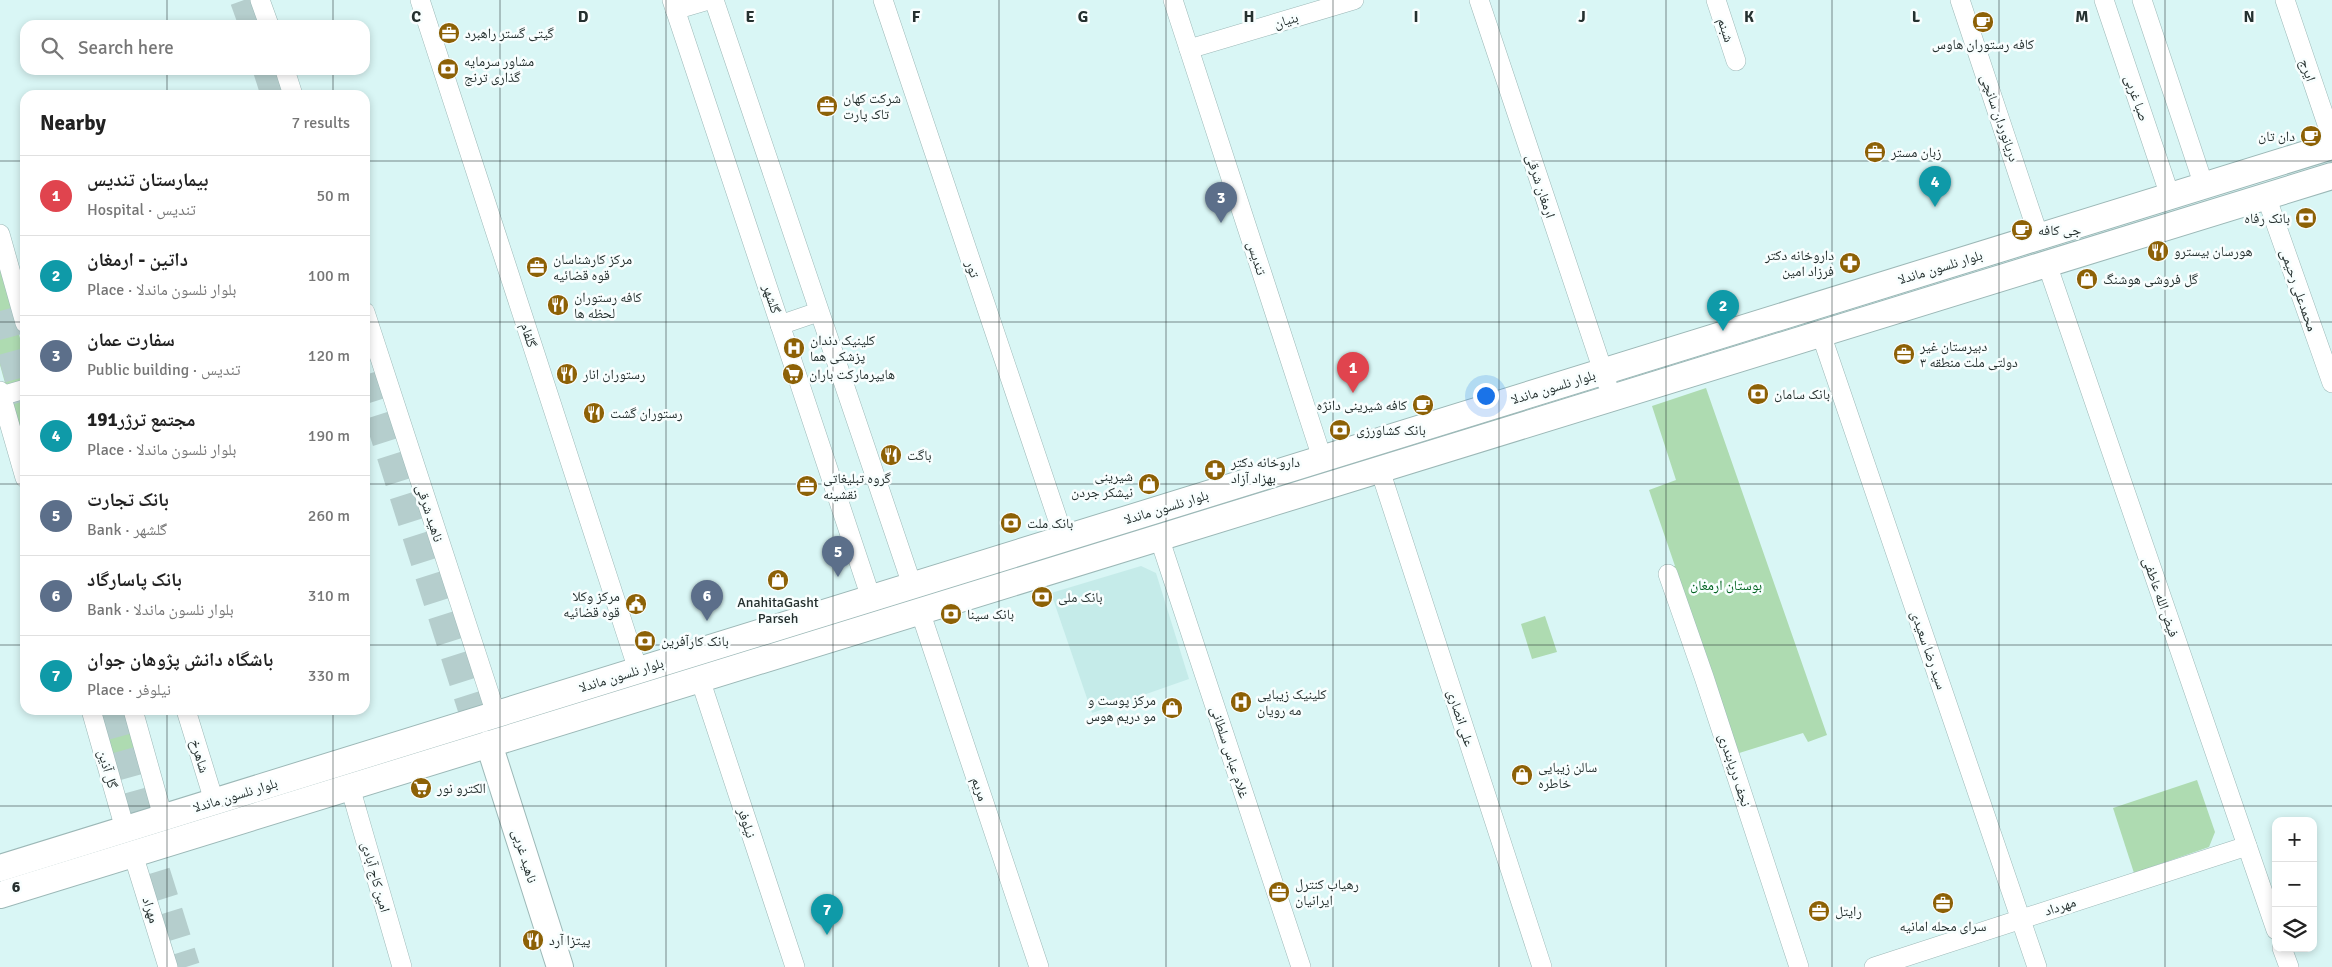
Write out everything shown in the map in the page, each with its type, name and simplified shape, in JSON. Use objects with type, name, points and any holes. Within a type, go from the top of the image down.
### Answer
[{"type":"main road","name":"بلوار نلسون ماندلا","points":[[0,868],[2332,146]]},
{"type":"main road","name":"بلوار نلسون ماندلا","points":[[0,895],[2332,176]]},
{"type":"main road","name":"ناهید غربی","points":[[489,744],[560,967]]},
{"type":"street","points":[[260,0],[267,20]]},
{"type":"street","name":"گلفام","points":[[420,0],[638,670]]},
{"type":"street","points":[[674,5],[709,0]]},
{"type":"street","points":[[714,0],[818,312],[912,585]]},
{"type":"street","name":"تور","points":[[883,0],[1064,538]]},
{"type":"street","name":"تندیس","points":[[1173,0],[1322,458]]},
{"type":"street","name":"بنیان","points":[[1189,49],[1354,0]]},
{"type":"street","name":"ارمغان شرقی","points":[[1479,0],[1612,398]]},
{"type":"street","name":"شبنم","points":[[1716,0],[1736,61]]},
{"type":"street","name":"دریانوردان سانچی","points":[[1960,0],[2039,236]]},
{"type":"street","name":"صبا غربی","points":[[2104,0],[2170,196]]},
{"type":"street","points":[[2142,0],[2204,186]]},
{"type":"street","name":"ایرج","points":[[2285,0],[2332,139]]},
{"type":"street","name":"گلشهر","points":[[674,5],[871,598]]},
{"type":"street","points":[[287,75],[291,90]]},
{"type":"street","name":"محمدعلی رحیمی","points":[[2266,196],[2332,383]]},
{"type":"street","points":[[0,234],[20,305]]},
{"type":"street","name":"فیض الله عاطفی","points":[[2047,264],[2272,918]]},
{"type":"street","points":[[780,325],[818,312]]},
{"type":"street","name":"ناهید شرقی","points":[[370,327],[496,714]]},
{"type":"street","name":"سید رضا سعیدی","points":[[1821,334],[2037,967]]},
{"type":"street","points":[[20,390],[1,393],[20,460]]},
{"type":"street","name":"علی انصاری","points":[[1380,470],[1542,967]]},
{"type":"street","name":"غلام عباس سلطانی","points":[[1160,537],[1301,967]]},
{"type":"street","name":"نجف دریابندری","points":[[1668,574],[1704,677],[1799,967]]},
{"type":"street","name":"مریم","points":[[920,611],[1039,967]]},
{"type":"street","name":"نیلوفر","points":[[700,679],[795,967]]},
{"type":"street","name":"گل آذین","points":[[92,715],[125,829]]},
{"type":"street","points":[[135,715],[164,817]]},
{"type":"street","name":"شاهرخ","points":[[188,715],[214,801]]},
{"type":"street","name":"امین کاج آبادی","points":[[350,787],[402,967]]},
{"type":"street","name":"مهرداد","points":[[1874,967],[2247,846]]},
{"type":"street","name":"مهراد","points":[[133,854],[168,967]]},
{"type":"street","points":[[2283,952],[2289,967]]},
{"type":"shaded area","points":[[1141,566],[1156,573],[1189,679],[1092,713],[1051,593]]},
{"type":"green space","points":[[0,267],[20,338],[20,437],[0,365]]},
{"type":"green space","name":"بوستان ارمغان","points":[[1706,388],[1827,735],[1808,742],[1803,733],[1736,754],[1670,567],[1675,566],[1649,490],[1676,480],[1652,406]]},
{"type":"green space","points":[[1545,616],[1557,652],[1532,659],[1521,624]]},
{"type":"green space","points":[[97,715],[125,715],[137,756],[111,763]]},
{"type":"green space","points":[[2197,780],[2215,832],[2209,847],[2134,873],[2113,808]]},
{"type":"tunnel","points":[[244,0],[251,20]]},
{"type":"tunnel","points":[[269,75],[273,90]]},
{"type":"tunnel","points":[[0,311],[20,383]]},
{"type":"tunnel","points":[[370,391],[483,744]]},
{"type":"tunnel","points":[[112,715],[154,865],[186,967]]},
{"type":"place","name":"کافه رستوران هاوس","points":[[1983,22]]},
{"type":"place","name":"گیتی گستر راهبرد","points":[[449,33]]},
{"type":"place","name":"مشاور سرمایه گذاری ترنج","points":[[448,69]]},
{"type":"place","name":"شرکت کهان تاک پارت","points":[[827,106]]},
{"type":"place","name":"دان تان","points":[[2311,136]]},
{"type":"place","name":"زبان مستر","points":[[1875,152]]},
{"type":"place","name":"مجتمع ترژر191","points":[[1935,207]]},
{"type":"place","name":"بانک رفاه","points":[[2306,218]]},
{"type":"place","name":"سفارت عمان","points":[[1221,223]]},
{"type":"place","name":"جی کافه","points":[[2022,230]]},
{"type":"place","name":"هورسان بیسترو","points":[[2158,251]]},
{"type":"place","name":"داروخانه دکتر فرزاد امین","points":[[1850,263]]},
{"type":"place","name":"مرکز کارشناسان قوه قضائیه","points":[[537,267]]},
{"type":"place","name":"گل فروشی هوشنگ","points":[[2087,279]]},
{"type":"place","name":"کافه رستوران لحظه ها","points":[[558,305]]},
{"type":"place","name":"داتین - ارمغان","points":[[1723,331]]},
{"type":"place","name":"کلینیک دندان پزشکی هما","points":[[794,348]]},
{"type":"place","name":"دبیرستان غیر دولتی ملت منطقه ۳","points":[[1904,354]]},
{"type":"place","name":"رستوران انار","points":[[567,374]]},
{"type":"place","name":"هایپرمارکت باران","points":[[793,374]]},
{"type":"place","name":"بیمارستان تندیس","points":[[1353,393]]},
{"type":"place","name":"بانک سامان","points":[[1758,394]]},
{"type":"place","name":"کافه شیرینی دانژه","points":[[1423,405]]},
{"type":"place","name":"رستوران گشت","points":[[594,413]]},
{"type":"place","name":"بانک کشاورزی","points":[[1340,430]]},
{"type":"place","name":"باگت","points":[[891,455]]},
{"type":"place","name":"داروخانه دکتر بهزاد آزاد","points":[[1215,470]]},
{"type":"place","name":"شیرینی نیشکر جردن","points":[[1149,484]]},
{"type":"place","name":"گروه تبلیغاتی نقشینه","points":[[807,486]]},
{"type":"place","name":"بانک ملت","points":[[1011,523]]},
{"type":"place","name":"بانک تجارت","points":[[838,577]]},
{"type":"place","name":"AnahitaGasht Parseh","points":[[778,580]]},
{"type":"place","name":"بانک ملی","points":[[1042,597]]},
{"type":"place","name":"مرکز وکلا قوه قضائیه","points":[[636,604]]},
{"type":"place","name":"بانک سینا","points":[[951,614]]},
{"type":"place","name":"بانک پاسارگاد","points":[[707,621]]},
{"type":"place","name":"بانک کارآفرین","points":[[645,641]]},
{"type":"place","name":"کلینیک زیبایی مه رویان","points":[[1241,702]]},
{"type":"place","name":"مرکز پوست و مو دریم هوس","points":[[1172,708]]},
{"type":"place","name":"سالن زیبایی خاطره","points":[[1522,775]]},
{"type":"place","name":"الكترو نور","points":[[421,788]]},
{"type":"place","name":"رهیاب کنترل ایرانیان","points":[[1279,892]]},
{"type":"place","name":"سرای محله امانیه","points":[[1943,903]]},
{"type":"place","name":"رایتل","points":[[1819,911]]},
{"type":"place","name":"باشگاه دانش پژوهان جوان","points":[[827,935]]},
{"type":"place","name":"پیتزا آرد","points":[[533,940]]}]
